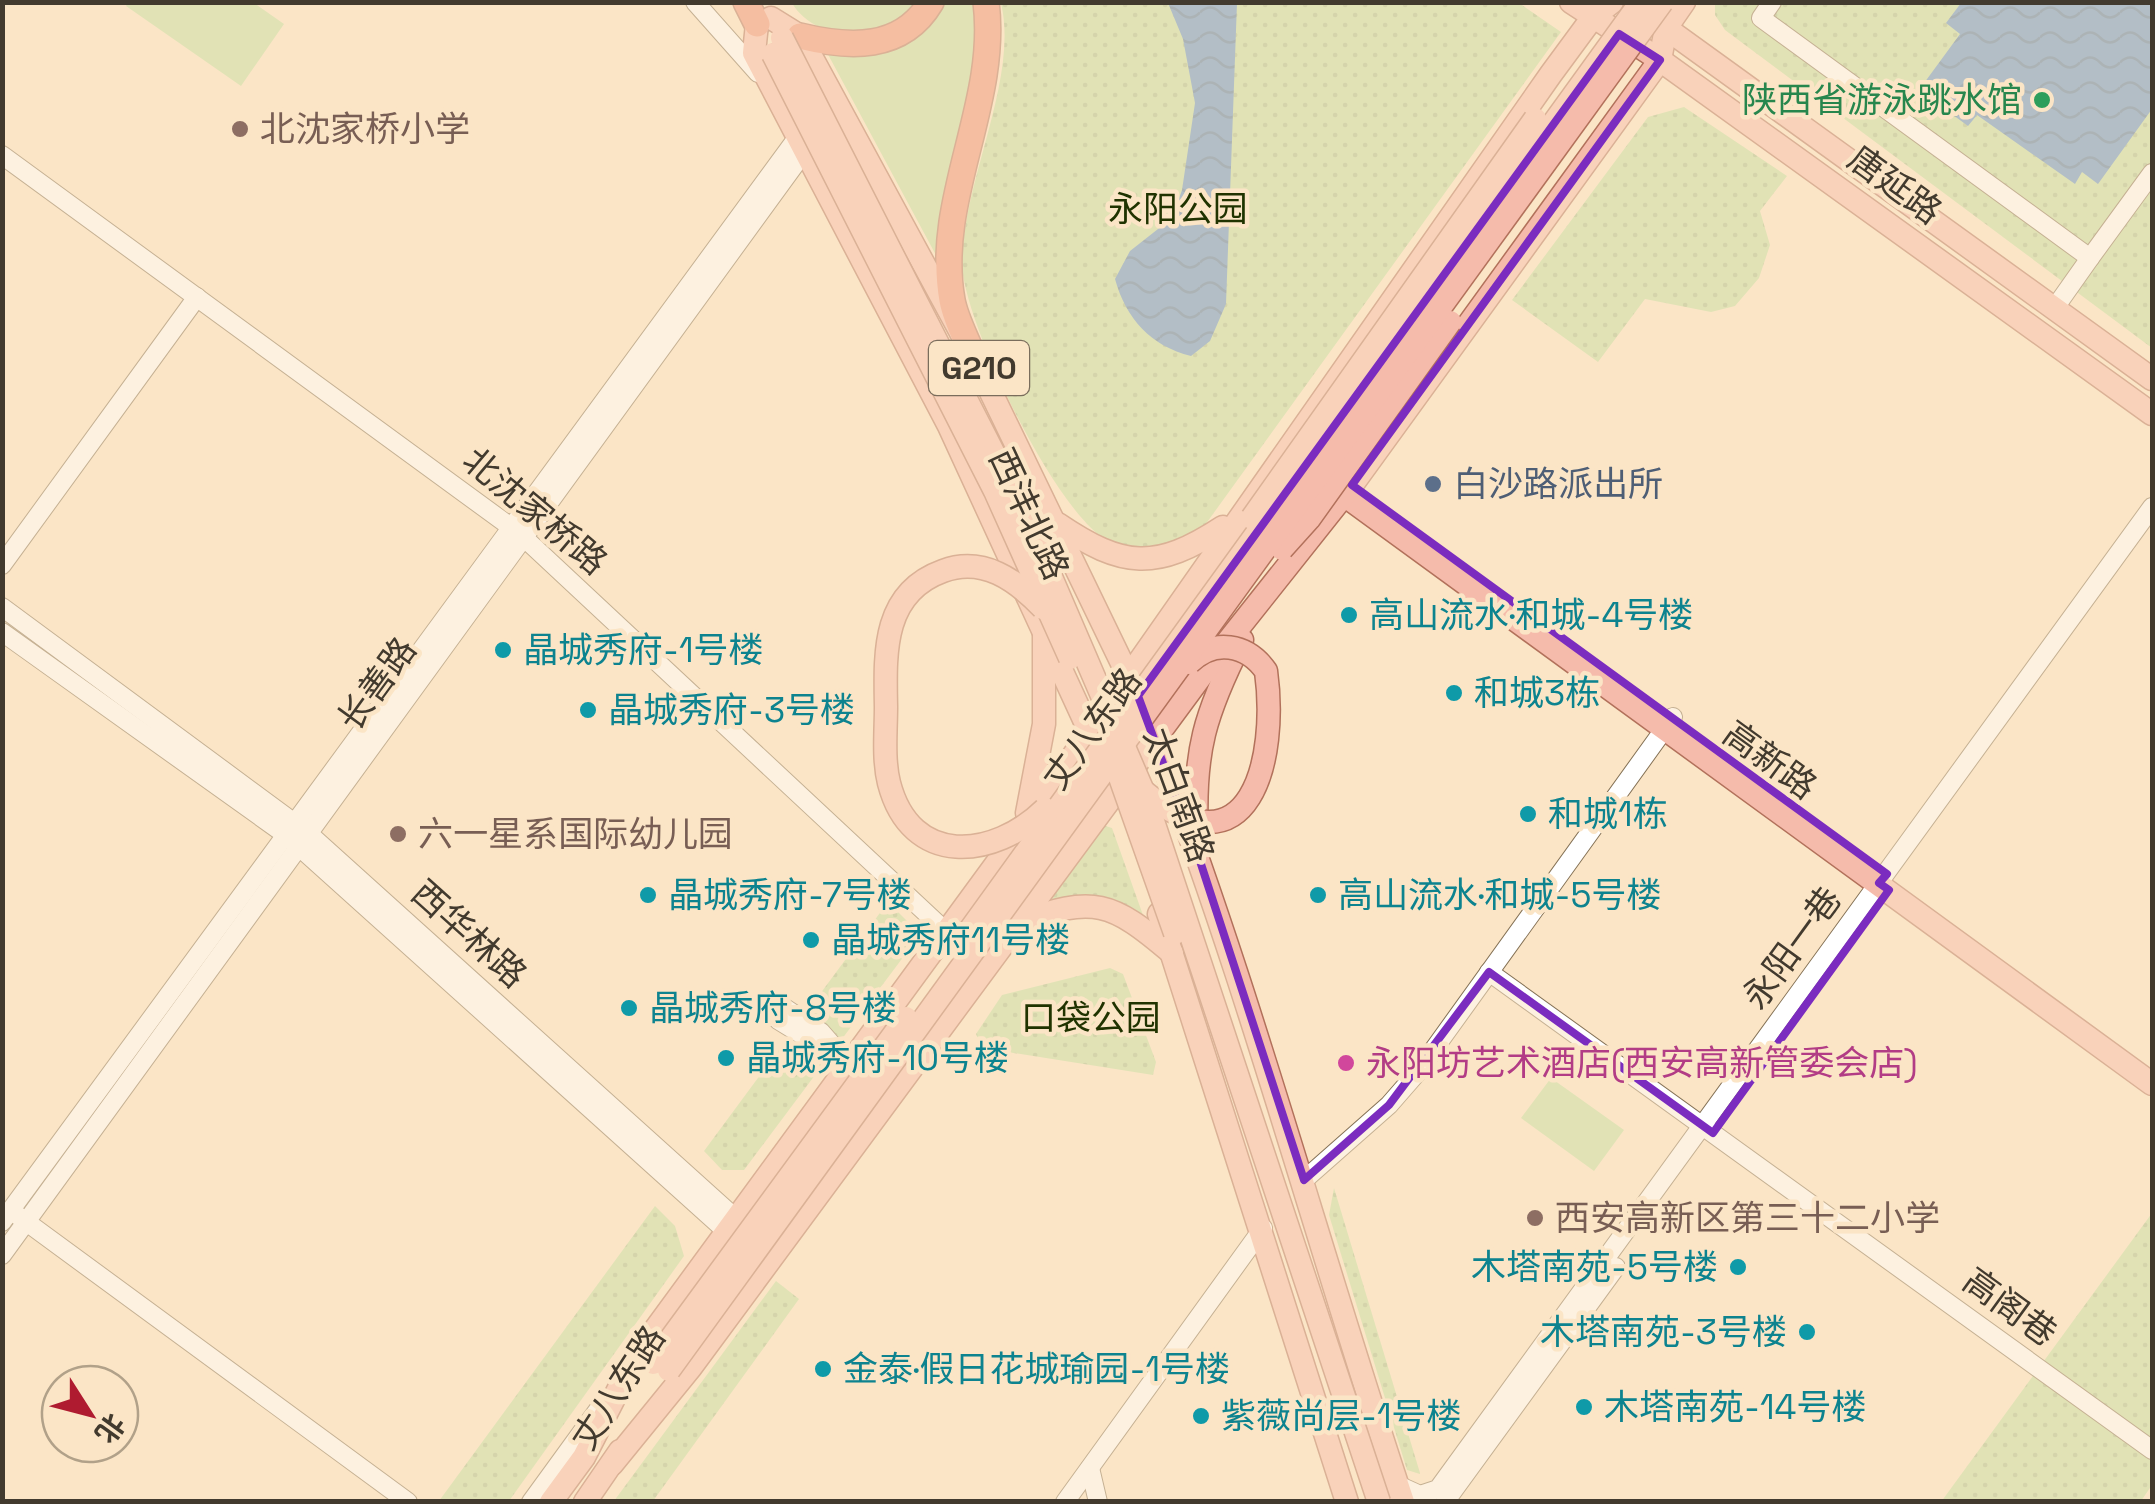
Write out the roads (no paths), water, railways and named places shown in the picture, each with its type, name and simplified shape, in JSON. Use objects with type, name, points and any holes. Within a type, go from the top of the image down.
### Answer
[{"type":"highway","points":[[765,20],[858,46],[886,41],[912,25],[932,2]]},
{"type":"highway","points":[[971,351],[953,304],[950,246],[985,84],[989,54],[986,2]]},
{"type":"main road","name":"唐延路","points":[[1572,2],[1603,10],[1660,60],[2152,414]]},
{"type":"main road","name":"唐延路","points":[[1629,2],[2152,379]]},
{"type":"main road","name":"丈八东路","points":[[652,1364],[1170,681],[1188,643],[1641,2]]},
{"type":"main road","name":"丈八东路","points":[[551,1502],[1076,779],[1188,643],[1662,2]]},
{"type":"main road","points":[[612,1464],[691,1367],[1154,740],[1348,490],[1660,60],[1666,28],[1684,2]]},
{"type":"main road","points":[[1188,643],[1267,493],[1534,119],[1552,74],[1603,10]]},
{"type":"main road","name":"西沣北路","points":[[765,20],[754,54],[1048,623],[1115,793]]},
{"type":"main road","name":"西沣北路","points":[[765,20],[971,351],[1130,676],[1154,740]]},
{"type":"main road","name":"太白南路","points":[[765,20],[995,491],[1048,623],[1102,728],[1200,1005],[1364,1502]]},
{"type":"main road","name":"太白南路","points":[[765,20],[1020,505],[1143,791],[1379,1502]]},
{"type":"main road","name":"丈八东路","points":[[584,1502],[612,1464],[652,1364],[730,1223],[1024,826],[1234,520],[1552,74]]},
{"type":"main road","points":[[1188,643],[1308,519],[1555,176],[1609,129]]},
{"type":"main road","name":"高新路","points":[[1348,490],[1888,881],[2152,1066]]},
{"type":"main road","points":[[1055,522],[1114,556],[1138,560],[1164,559],[1190,549],[1234,520]]},
{"type":"main road","points":[[1024,826],[1044,724],[1048,623],[1027,592],[982,567],[957,566],[928,576],[905,595],[892,616],[885,645],[887,768],[900,810],[928,838],[971,849],[996,843],[1034,820],[1076,779]]},
{"type":"main road","points":[[1199,858],[1197,752],[1214,694],[1264,598]]},
{"type":"main road","points":[[1143,791],[1167,810],[1192,820],[1216,821],[1238,810],[1263,776],[1270,694],[1266,670],[1257,658],[1230,646],[1214,649],[1196,656],[1170,681]]},
{"type":"main road","name":"太白南路","points":[[1154,740],[1199,858],[1400,1493]]},
{"type":"main road","name":"太白南路","points":[[1115,793],[1174,954],[1346,1502]]},
{"type":"main road","name":"高新路","points":[[1888,881],[2152,1084]]},
{"type":"main road","points":[[1018,923],[1064,906],[1099,906],[1117,911],[1174,954]]},
{"type":"street","points":[[696,2],[773,90]]},
{"type":"street","points":[[1772,2],[1761,18],[2090,258]]},
{"type":"street","name":"长善路","points":[[2,1255],[296,835],[801,145]]},
{"type":"street","name":"北沈家桥路","points":[[2,155],[518,532],[986,966]]},
{"type":"street","points":[[2054,308],[2152,173]]},
{"type":"street","points":[[2,565],[197,297]]},
{"type":"street","name":"永阳一巷","points":[[1445,1502],[2152,507]]},
{"type":"street","name":"永阳一巷","points":[[1888,881],[2152,528]]},
{"type":"street","name":"西华林路","points":[[2,606],[296,835],[730,1223]]},
{"type":"street","name":"西华林路","points":[[2,632],[296,835]]},
{"type":"street","points":[[1304,1180],[1389,1105],[1669,722]]},
{"type":"street","name":"长善路","points":[[5,1212],[296,835]]},
{"type":"street","name":"高阁巷","points":[[1489,972],[2152,1450]]},
{"type":"street","name":"永阳一巷","points":[[1400,1493],[1420,1495],[1438,1489],[1709,1129]]},
{"type":"street","points":[[5,1212],[26,1222],[408,1502]]},
{"type":"street","points":[[1066,1502],[1263,1228]]},
{"type":"street","points":[[531,1502],[652,1364]]},
{"type":"street","points":[[1090,1468],[1098,1502]]},
{"type":"water","points":[[1168,3],[1237,3],[1226,304],[1210,341],[1191,356],[1164,345],[1142,329],[1126,306],[1115,279],[1130,251],[1172,218],[1182,190],[1195,103],[1183,39]]},
{"type":"water","name":"陕西省游泳跳水馆","points":[[1961,3],[2152,3],[2152,109],[2098,184],[2082,172],[2075,184],[1977,115],[1968,126],[1919,90],[1960,34],[1946,23]]},
{"type":"place","name":"陕西省游泳跳水馆","points":[[2042,100]]},
{"type":"place","name":"北沈家桥小学","points":[[240,129]]},
{"type":"place","name":"白沙路派出所","points":[[1433,484]]},
{"type":"place","name":"高山流水·和城-4号楼","points":[[1349,615]]},
{"type":"place","name":"晶城秀府-1号楼","points":[[503,650]]},
{"type":"place","name":"和城3栋","points":[[1454,693]]},
{"type":"place","name":"晶城秀府-3号楼","points":[[588,710]]},
{"type":"place","name":"和城1栋","points":[[1528,814]]},
{"type":"place","name":"六一星系国际幼儿园","points":[[398,834]]},
{"type":"place","name":"晶城秀府-7号楼","points":[[648,895]]},
{"type":"place","name":"高山流水·和城-5号楼","points":[[1318,895]]},
{"type":"place","name":"晶城秀府11号楼","points":[[811,940]]},
{"type":"place","name":"晶城秀府-8号楼","points":[[629,1008]]},
{"type":"place","name":"晶城秀府-10号楼","points":[[726,1058]]},
{"type":"place","name":"永阳坊艺术酒店(西安高新管委会店)","points":[[1346,1063]]},
{"type":"place","name":"西安高新区第三十二小学","points":[[1535,1218]]},
{"type":"place","name":"木塔南苑-5号楼","points":[[1738,1267]]},
{"type":"place","name":"木塔南苑-3号楼","points":[[1807,1332]]},
{"type":"place","name":"金泰·假日花城瑜园-1号楼","points":[[823,1369]]},
{"type":"place","name":"木塔南苑-14号楼","points":[[1584,1407]]},
{"type":"place","name":"紫薇尚层-1号楼","points":[[1201,1416]]},
{"type":"park label","name":"永阳公园","points":[[1178,209]]},
{"type":"park label","name":"口袋公园","points":[[1091,1018]]}]
